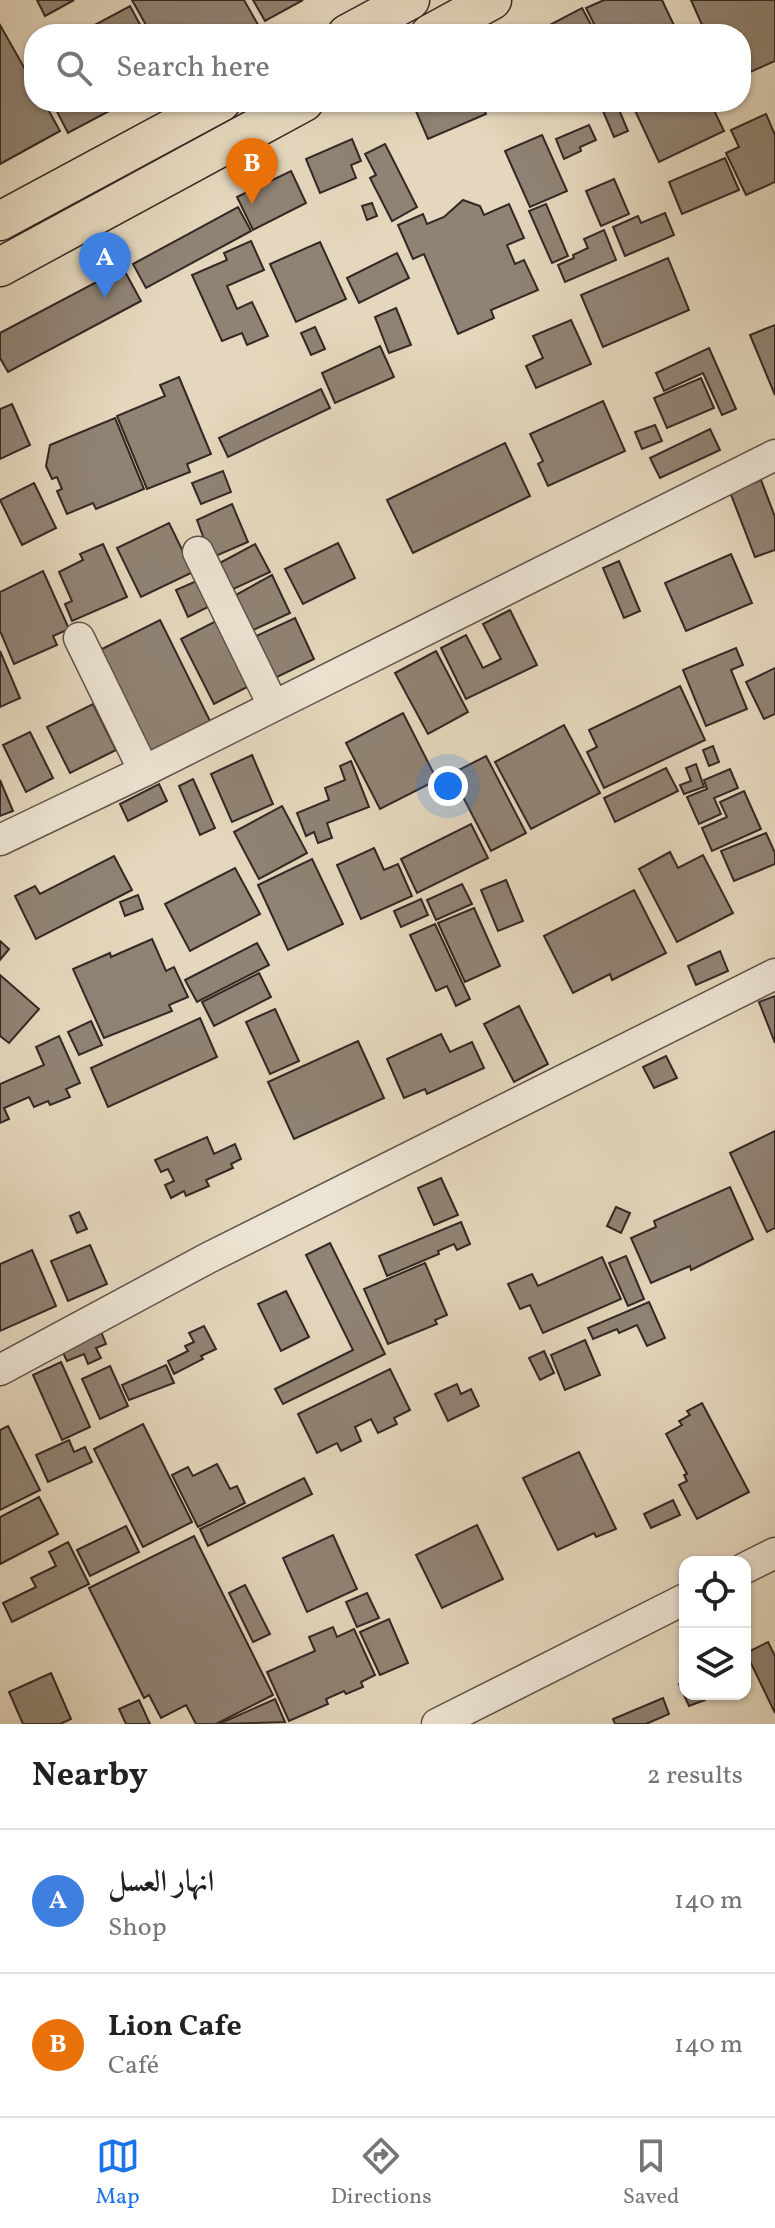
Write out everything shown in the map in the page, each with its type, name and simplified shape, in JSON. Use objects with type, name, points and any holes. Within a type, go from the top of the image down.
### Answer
[{"type":"main road","points":[[366,24],[410,0]]},
{"type":"main road","points":[[448,24],[492,0]]},
{"type":"main road","points":[[0,221],[202,112]]},
{"type":"main road","points":[[0,267],[286,112]]},
{"type":"street","points":[[0,840],[775,455]]},
{"type":"street","points":[[198,552],[273,705]]},
{"type":"street","points":[[79,638],[144,771]]},
{"type":"street","points":[[0,1370],[208,1258],[775,974]]},
{"type":"street","points":[[751,1565],[775,1553]]},
{"type":"street","points":[[437,1724],[679,1602]]},
{"type":"building","points":[[37,0],[74,0],[45,16]]},
{"type":"building","points":[[132,0],[244,0],[258,24],[145,24]]},
{"type":"building","points":[[253,0],[303,0],[265,21]]},
{"type":"building","points":[[604,0],[662,0],[673,24],[594,24],[586,8]]},
{"type":"building","points":[[691,0],[775,0],[775,61],[751,72],[751,24],[702,24]]},
{"type":"building","points":[[130,6],[140,24],[97,24]]},
{"type":"building","points":[[582,8],[591,24],[551,24]]},
{"type":"building","points":[[0,25],[24,67],[24,112],[50,112],[60,131],[0,164]]},
{"type":"building","points":[[57,112],[107,112],[68,133]]},
{"type":"building","points":[[416,112],[485,112],[486,114],[428,139]]},
{"type":"building","points":[[603,112],[620,112],[628,131],[614,137]]},
{"type":"building","points":[[636,112],[715,112],[724,131],[659,162]]},
{"type":"building","points":[[766,114],[775,135],[775,182],[746,195],[726,153],[739,147],[731,130]]},
{"type":"building","points":[[589,125],[596,140],[564,159],[556,139]]},
{"type":"building","points":[[542,135],[567,191],[530,207],[505,151]]},
{"type":"building","points":[[352,139],[361,161],[351,165],[356,178],[320,193],[306,159]]},
{"type":"building","points":[[385,144],[417,207],[392,221],[370,178],[376,175],[365,154]]},
{"type":"building","points":[[725,158],[739,190],[682,214],[669,182]]},
{"type":"building","points":[[291,171],[306,203],[253,230],[237,197]]},
{"type":"building","points":[[614,179],[629,214],[601,226],[586,191]]},
{"type":"building","points":[[463,200],[480,206],[484,215],[509,204],[524,238],[507,245],[515,264],[524,260],[538,290],[491,310],[494,318],[458,334],[424,254],[413,259],[398,225],[423,214],[427,224],[444,217]]},
{"type":"building","points":[[372,203],[377,216],[367,220],[362,206]]},
{"type":"building","points":[[546,204],[568,256],[552,263],[529,211]]},
{"type":"building","points":[[238,207],[251,231],[146,288],[133,264]]},
{"type":"building","points":[[665,213],[674,235],[625,256],[613,227],[638,216],[641,223]]},
{"type":"building","points":[[604,230],[616,260],[565,282],[558,265],[588,248],[584,239]]},
{"type":"building","points":[[251,241],[264,270],[227,286],[237,309],[252,302],[268,336],[247,345],[242,333],[222,341],[192,275],[227,260],[224,253]]},
{"type":"building","points":[[320,242],[346,299],[296,322],[270,264]]},
{"type":"building","points":[[397,253],[409,278],[359,303],[347,278]]},
{"type":"building","points":[[668,258],[689,310],[603,347],[581,295]]},
{"type":"building","points":[[123,268],[141,301],[8,372],[0,358],[0,333]]},
{"type":"building","points":[[396,308],[411,345],[389,353],[375,317]]},
{"type":"building","points":[[571,320],[591,364],[536,388],[526,366],[543,358],[533,336]]},
{"type":"building","points":[[775,325],[775,395],[750,335]]},
{"type":"building","points":[[315,327],[325,349],[311,355],[301,333]]},
{"type":"building","points":[[380,346],[394,377],[335,403],[322,373]]},
{"type":"building","points":[[709,348],[736,409],[722,415],[703,373],[664,391],[656,373]]},
{"type":"building","points":[[179,377],[211,454],[187,464],[190,472],[147,489],[117,416],[165,396],[160,385]]},
{"type":"building","points":[[701,378],[714,408],[667,428],[654,398]]},
{"type":"building","points":[[321,389],[330,408],[228,457],[219,438]]},
{"type":"building","points":[[603,401],[625,451],[548,486],[538,464],[543,461],[530,434]]},
{"type":"building","points":[[12,404],[30,445],[0,459],[0,409]]},
{"type":"building","points":[[115,418],[144,489],[96,509],[93,503],[67,514],[57,491],[62,489],[57,477],[52,479],[46,466],[50,445]]},
{"type":"building","points":[[655,425],[662,441],[642,449],[635,432]]},
{"type":"building","points":[[710,429],[720,450],[660,478],[650,458]]},
{"type":"building","points":[[505,443],[530,496],[413,553],[387,500]]},
{"type":"building","points":[[223,471],[231,492],[201,504],[192,483]]},
{"type":"building","points":[[761,480],[775,517],[775,550],[755,557],[730,492]]},
{"type":"building","points":[[34,483],[56,528],[22,545],[0,500]]},
{"type":"building","points":[[232,504],[248,542],[211,558],[197,520]]},
{"type":"building","points":[[169,523],[193,572],[141,597],[117,548]]},
{"type":"building","points":[[338,543],[355,578],[303,604],[285,569]]},
{"type":"building","points":[[103,544],[127,597],[72,621],[65,604],[72,601],[59,572],[83,560],[80,554]]},
{"type":"building","points":[[255,544],[270,572],[229,591],[216,565]]},
{"type":"building","points":[[731,554],[752,603],[686,631],[665,583]]},
{"type":"building","points":[[619,561],[640,611],[624,618],[603,568]]},
{"type":"building","points":[[43,571],[69,629],[53,636],[57,645],[14,664],[0,631],[0,592]]},
{"type":"building","points":[[272,575],[290,613],[249,632],[234,596]]},
{"type":"building","points":[[201,579],[212,605],[188,617],[176,590]]},
{"type":"building","points":[[510,610],[537,665],[466,699],[441,648],[466,635],[483,668],[501,659],[483,624]]},
{"type":"building","points":[[295,618],[314,659],[273,679],[254,637]]},
{"type":"building","points":[[160,620],[212,725],[146,758],[94,653]]},
{"type":"building","points":[[218,620],[251,685],[214,704],[181,639]]},
{"type":"building","points":[[736,648],[743,665],[731,670],[747,709],[706,726],[683,670]]},
{"type":"building","points":[[0,651],[20,698],[0,707]]},
{"type":"building","points":[[436,651],[468,712],[428,734],[395,673]]},
{"type":"building","points":[[775,668],[775,714],[764,719],[746,682]]},
{"type":"building","points":[[680,686],[705,740],[604,788],[587,752],[597,747],[589,730]]},
{"type":"building","points":[[93,704],[116,750],[70,773],[47,727]]},
{"type":"building","points":[[403,713],[437,780],[380,809],[346,743]]},
{"type":"building","points":[[564,725],[600,793],[531,829],[495,762]]},
{"type":"building","points":[[30,732],[53,778],[26,792],[3,745]]},
{"type":"building","points":[[713,746],[719,762],[709,766],[703,750]]},
{"type":"building","points":[[252,755],[273,804],[232,822],[211,774]]},
{"type":"building","points":[[486,756],[526,833],[491,851],[451,774]]},
{"type":"building","points":[[351,761],[369,807],[327,823],[332,838],[318,843],[314,832],[306,836],[297,813],[329,800],[325,788],[345,780],[340,766]]},
{"type":"building","points":[[696,764],[704,787],[684,794],[680,785],[691,781],[686,768]]},
{"type":"building","points":[[666,768],[678,791],[615,822],[604,798]]},
{"type":"building","points":[[730,769],[738,788],[714,798],[721,814],[699,824],[687,797],[707,789],[704,780]]},
{"type":"building","points":[[193,779],[215,828],[200,835],[179,786]]},
{"type":"building","points":[[0,780],[13,811],[0,816]]},
{"type":"building","points":[[159,784],[167,801],[128,821],[120,804]]},
{"type":"building","points":[[744,791],[761,829],[712,851],[702,828],[727,817],[720,802]]},
{"type":"building","points":[[282,806],[307,853],[259,879],[234,832]]},
{"type":"building","points":[[471,824],[488,858],[417,893],[401,859]]},
{"type":"building","points":[[766,833],[775,853],[775,864],[734,881],[721,851]]},
{"type":"building","points":[[374,848],[384,870],[398,864],[412,896],[361,919],[337,865]]},
{"type":"building","points":[[670,852],[678,868],[703,855],[733,913],[677,942],[639,869]]},
{"type":"building","points":[[114,856],[132,890],[36,939],[15,896],[35,886],[40,894]]},
{"type":"building","points":[[312,859],[343,924],[288,950],[258,885]]},
{"type":"building","points":[[235,868],[260,914],[190,951],[165,904]]},
{"type":"building","points":[[506,880],[523,921],[498,931],[481,890]]},
{"type":"building","points":[[462,884],[472,904],[436,920],[427,900]]},
{"type":"building","points":[[634,890],[666,953],[612,980],[610,974],[573,993],[544,936]]},
{"type":"building","points":[[138,895],[143,909],[125,916],[120,902]]},
{"type":"building","points":[[421,899],[428,915],[401,927],[394,911]]},
{"type":"building","points":[[474,908],[500,966],[465,982],[438,923]]},
{"type":"building","points":[[435,924],[470,999],[456,1006],[447,986],[436,991],[410,935]]},
{"type":"building","points":[[152,939],[166,971],[174,967],[188,997],[169,1005],[172,1011],[104,1038],[73,969]]},
{"type":"building","points":[[0,941],[9,949],[0,960]]},
{"type":"building","points":[[257,943],[269,965],[197,1002],[185,980]]},
{"type":"building","points":[[720,951],[728,971],[696,985],[688,966]]},
{"type":"building","points":[[259,973],[271,997],[214,1026],[202,1002]]},
{"type":"building","points":[[0,975],[39,1009],[9,1043],[0,1036]]},
{"type":"building","points":[[775,996],[775,1043],[759,1002]]},
{"type":"building","points":[[519,1006],[548,1064],[514,1082],[484,1024]]},
{"type":"building","points":[[275,1009],[299,1061],[270,1074],[246,1022]]},
{"type":"building","points":[[200,1018],[217,1057],[108,1107],[91,1068]]},
{"type":"building","points":[[91,1021],[102,1045],[79,1055],[68,1032]]},
{"type":"building","points":[[441,1034],[450,1052],[472,1042],[484,1068],[427,1094],[425,1089],[404,1098],[387,1059]]},
{"type":"building","points":[[59,1036],[80,1083],[66,1089],[70,1097],[50,1105],[48,1101],[34,1107],[29,1097],[4,1108],[9,1119],[0,1123],[0,1084],[44,1065],[36,1047]]},
{"type":"building","points":[[358,1041],[384,1098],[294,1139],[268,1082]]},
{"type":"building","points":[[666,1056],[677,1078],[654,1088],[643,1067]]},
{"type":"building","points":[[775,1131],[775,1228],[767,1232],[730,1153]]},
{"type":"building","points":[[207,1137],[214,1154],[235,1144],[241,1159],[231,1164],[233,1168],[206,1180],[209,1186],[186,1196],[184,1191],[171,1198],[165,1185],[174,1181],[168,1169],[161,1172],[155,1160]]},
{"type":"building","points":[[441,1178],[458,1215],[434,1225],[418,1188]]},
{"type":"building","points":[[730,1187],[753,1239],[691,1270],[690,1266],[651,1283],[631,1238],[656,1227],[654,1221]]},
{"type":"building","points":[[616,1207],[630,1213],[621,1233],[607,1226]]},
{"type":"building","points":[[79,1212],[87,1229],[77,1233],[70,1216]]},
{"type":"building","points":[[461,1222],[470,1244],[457,1250],[454,1244],[438,1251],[439,1254],[387,1276],[379,1256]]},
{"type":"building","points":[[330,1243],[385,1354],[283,1404],[275,1389],[353,1350],[306,1255]]},
{"type":"building","points":[[90,1245],[107,1284],[68,1301],[51,1261]]},
{"type":"building","points":[[32,1250],[56,1306],[0,1331],[0,1264]]},
{"type":"building","points":[[626,1256],[644,1299],[628,1306],[609,1263]]},
{"type":"building","points":[[602,1257],[621,1299],[543,1333],[530,1305],[520,1309],[508,1284],[532,1274],[538,1286]]},
{"type":"building","points":[[425,1263],[447,1315],[435,1320],[437,1324],[388,1344],[364,1289]]},
{"type":"building","points":[[286,1291],[309,1337],[281,1351],[258,1304]]},
{"type":"building","points":[[649,1302],[665,1338],[647,1346],[637,1325],[593,1339],[588,1328]]},
{"type":"building","points":[[204,1326],[216,1349],[174,1374],[168,1361],[188,1351],[185,1346],[194,1342],[189,1333]]},
{"type":"building","points":[[100,1329],[106,1344],[96,1348],[101,1358],[88,1364],[84,1354],[67,1361],[60,1347]]},
{"type":"building","points":[[585,1340],[600,1375],[565,1390],[551,1355]]},
{"type":"building","points":[[544,1351],[554,1373],[540,1380],[529,1358]]},
{"type":"building","points":[[61,1362],[90,1427],[62,1440],[33,1375]]},
{"type":"building","points":[[166,1365],[174,1383],[129,1400],[122,1385]]},
{"type":"building","points":[[110,1366],[128,1406],[100,1419],[82,1379]]},
{"type":"building","points":[[390,1369],[410,1410],[394,1418],[397,1424],[378,1433],[371,1419],[355,1427],[361,1441],[341,1451],[337,1443],[317,1453],[298,1414]]},
{"type":"building","points":[[457,1384],[461,1394],[471,1389],[479,1406],[448,1421],[435,1394]]},
{"type":"building","points":[[702,1403],[749,1492],[697,1519],[679,1485],[687,1481],[684,1475],[687,1474],[666,1434],[682,1425],[679,1421],[690,1415],[687,1411]]},
{"type":"building","points":[[143,1424],[192,1522],[143,1547],[94,1449]]},
{"type":"building","points":[[8,1426],[40,1490],[0,1510],[0,1430]]},
{"type":"building","points":[[69,1440],[74,1452],[85,1447],[92,1462],[48,1482],[36,1455]]},
{"type":"building","points":[[579,1452],[616,1529],[596,1537],[594,1533],[558,1550],[523,1478]]},
{"type":"building","points":[[217,1464],[230,1489],[237,1486],[245,1503],[198,1527],[172,1475],[188,1467],[193,1476]]},
{"type":"building","points":[[304,1478],[312,1494],[208,1546],[200,1529]]},
{"type":"building","points":[[39,1497],[58,1534],[0,1564],[0,1517]]},
{"type":"building","points":[[673,1500],[680,1515],[651,1528],[644,1514]]},
{"type":"building","points":[[477,1525],[503,1579],[442,1608],[416,1555]]},
{"type":"building","points":[[126,1526],[139,1552],[90,1576],[77,1550]]},
{"type":"building","points":[[333,1535],[357,1589],[307,1612],[283,1558]]},
{"type":"building","points":[[194,1536],[273,1695],[216,1724],[196,1724],[186,1705],[161,1718],[149,1695],[144,1698],[89,1588]]},
{"type":"building","points":[[68,1542],[89,1584],[12,1622],[3,1603],[36,1587],[31,1578],[56,1566],[49,1552]]},
{"type":"building","points":[[245,1585],[270,1634],[253,1642],[229,1593]]},
{"type":"building","points":[[367,1593],[379,1618],[357,1627],[346,1602]]},
{"type":"building","points":[[389,1619],[408,1663],[380,1675],[360,1632]]},
{"type":"building","points":[[333,1627],[337,1637],[354,1629],[375,1675],[361,1682],[363,1687],[326,1699],[328,1704],[289,1721],[267,1672],[315,1651],[309,1637]]},
{"type":"building","points":[[768,1642],[775,1656],[775,1713],[751,1663],[751,1650]]},
{"type":"building","points":[[51,1673],[71,1719],[60,1724],[23,1724],[9,1692]]},
{"type":"building","points":[[663,1698],[669,1714],[646,1724],[615,1724],[613,1719]]},
{"type":"building","points":[[275,1699],[285,1722],[219,1724]]},
{"type":"building","points":[[139,1700],[150,1724],[126,1724],[119,1709]]},
{"type":"building","points":[[686,1700],[705,1700],[689,1706]]},
{"type":"place","name":"Lion Cafe","points":[[252,204]]},
{"type":"place","name":"انهار العسل","points":[[105,298]]}]
